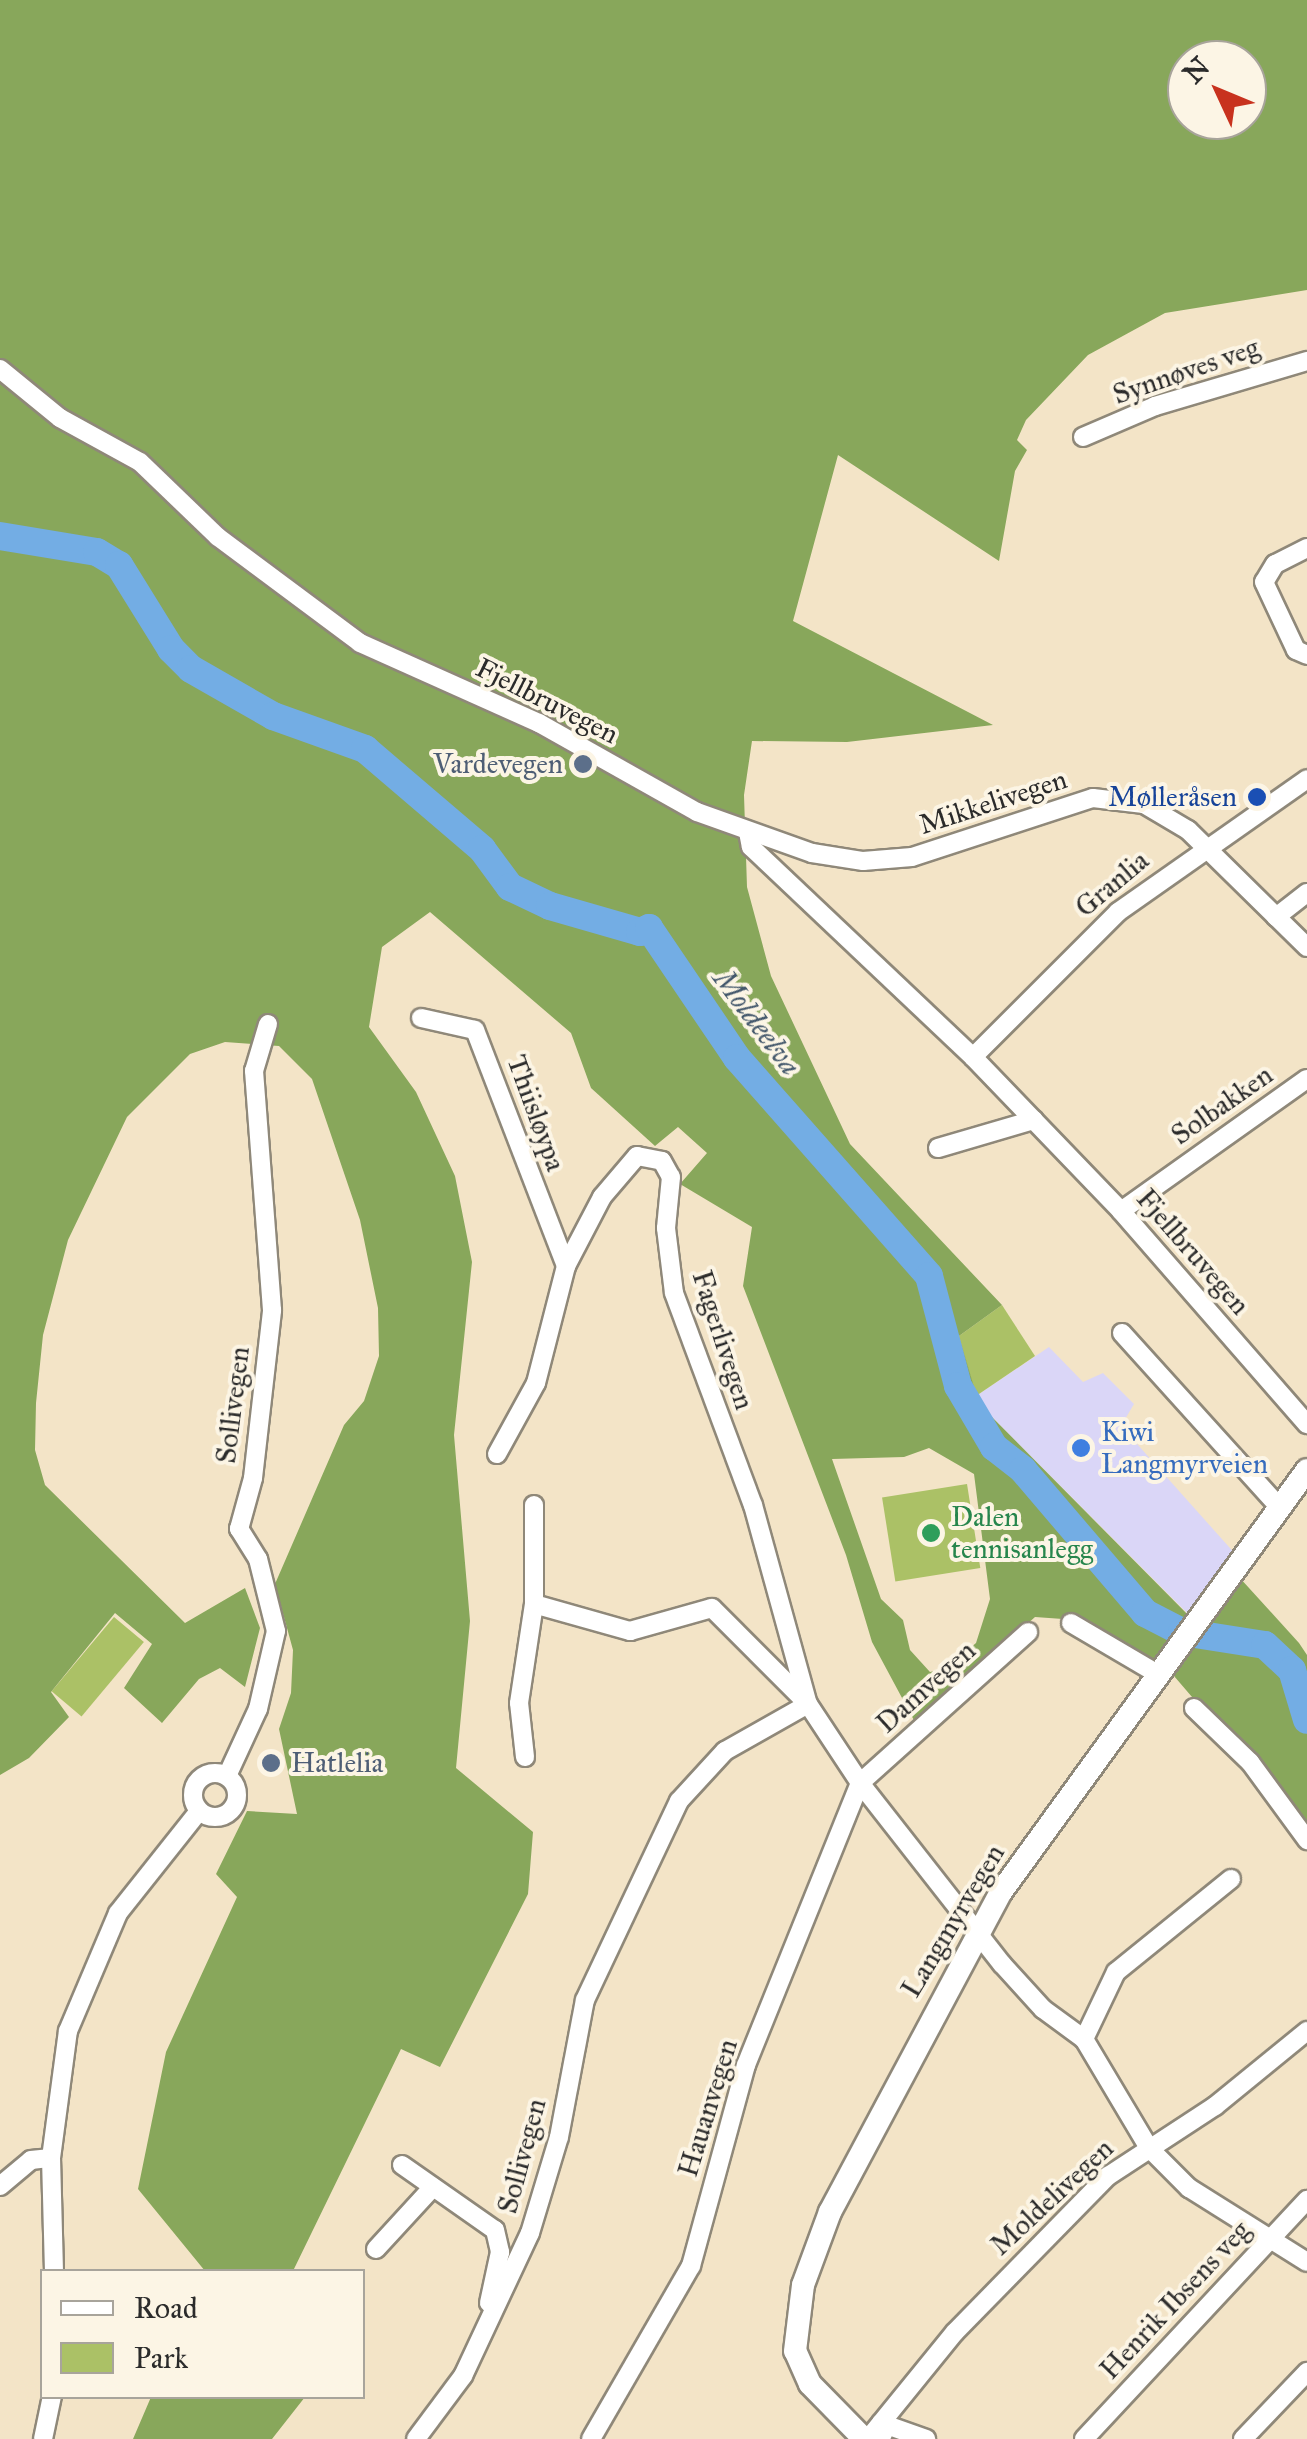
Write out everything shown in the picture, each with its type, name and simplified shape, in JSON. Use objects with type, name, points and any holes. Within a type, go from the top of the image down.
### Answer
[{"type":"main road","name":"Langmyrvegen","points":[[866,2439],[804,2374],[796,2350],[798,2307],[843,2186],[976,1930],[1159,1668],[1307,1470]]},
{"type":"street","name":"Synnøves veg","points":[[1084,437],[1155,406],[1307,361]]},
{"type":"street","name":"Fjellbruvegen","points":[[0,369],[60,418],[140,462],[218,537],[360,642],[539,723],[696,812],[748,832],[751,847],[973,1057],[1121,1211],[1307,1424]]},
{"type":"street","points":[[1307,548],[1275,564],[1264,582],[1296,650],[1307,655]]},
{"type":"street","name":"Granlia","points":[[973,1057],[1096,932],[1205,845],[1307,779]]},
{"type":"street","name":"Mikkelivegen","points":[[748,832],[846,858],[912,857],[1093,798],[1144,804],[1205,845],[1307,947]]},
{"type":"street","points":[[1276,917],[1307,893]]},
{"type":"street","name":"Thiisløypa","points":[[421,1018],[475,1030],[566,1266]]},
{"type":"street","name":"Sollivegen","points":[[199,1811],[218,1818],[230,1812],[238,1794],[227,1776],[258,1709],[276,1632],[258,1559],[238,1528],[253,1478],[272,1310],[254,1071],[268,1024]]},
{"type":"street","name":"Solbakken","points":[[1121,1211],[1307,1078]]},
{"type":"street","points":[[938,1148],[1034,1120]]},
{"type":"street","name":"Fagerlivegen","points":[[498,1454],[536,1383],[566,1266],[625,1167],[637,1156],[669,1166],[666,1228],[674,1293],[753,1505],[808,1704],[860,1783],[1034,2001],[1084,2038],[1149,2148],[1189,2188],[1307,2262]]},
{"type":"street","points":[[1122,1334],[1278,1507]]},
{"type":"street","points":[[525,1757],[519,1702],[534,1604],[534,1506]]},
{"type":"street","points":[[534,1604],[630,1631],[712,1608],[808,1704]]},
{"type":"street","points":[[1071,1623],[1159,1668]]},
{"type":"street","name":"Damvegen","points":[[860,1783],[1028,1632]]},
{"type":"street","name":"Sollivegen","points":[[420,2437],[463,2376],[544,2191],[585,2000],[648,1859],[680,1801],[725,1751],[808,1704]]},
{"type":"street","points":[[1194,1708],[1250,1762],[1307,1840]]},
{"type":"street","points":[[54,2269],[51,2158],[68,2031],[87,1974],[127,1901],[199,1811],[193,1799],[198,1781],[215,1773],[227,1776]]},
{"type":"street","name":"Hauanvegen","points":[[590,2439],[691,2266],[746,2066],[860,1783]]},
{"type":"street","points":[[1084,2038],[1116,1972],[1231,1879]]},
{"type":"street","name":"Moldelivegen","points":[[866,2439],[882,2431],[938,2350],[1052,2231],[1149,2148],[1216,2106],[1307,2031]]},
{"type":"street","points":[[0,2186],[31,2160],[51,2158]]},
{"type":"street","name":"Sollivegen","points":[[402,2165],[495,2230],[500,2252],[490,2295],[492,2312]]},
{"type":"street","points":[[376,2249],[432,2187]]},
{"type":"street","name":"Henrik Ibsens veg","points":[[1084,2439],[1307,2200]]},
{"type":"street","points":[[1248,2437],[1307,2372]]},
{"type":"street","points":[[43,2439],[51,2399]]},
{"type":"street","points":[[882,2431],[926,2439]]},
{"type":"shaded area","points":[[1049,1347],[1083,1382],[1103,1373],[1134,1404],[1121,1426],[1246,1566],[1201,1627],[979,1404],[976,1396]]},
{"type":"green space","points":[[0,0],[1307,0],[1307,290],[1165,313],[1088,355],[1026,420],[1017,440],[1027,450],[1015,471],[999,561],[838,455],[793,621],[993,725],[847,742],[752,741],[744,795],[747,887],[771,976],[850,1144],[1002,1305],[959,1336],[979,1404],[1200,1627],[1239,1577],[1299,1643],[1307,1655],[1307,1831],[1174,1676],[1077,1620],[1035,1617],[916,1724],[872,1642],[846,1555],[743,1286],[752,1227],[680,1184],[707,1153],[678,1127],[655,1146],[591,1088],[571,1033],[430,912],[382,947],[369,1027],[416,1092],[455,1176],[472,1262],[454,1435],[470,1621],[456,1768],[533,1832],[528,1894],[440,2067],[401,2049],[294,2269],[203,2269],[138,2189],[166,2052],[237,1897],[216,1874],[247,1811],[297,1814],[279,1729],[291,1693],[293,1650],[275,1584],[344,1425],[364,1401],[379,1356],[378,1308],[360,1220],[312,1079],[279,1046],[225,1042],[190,1054],[127,1117],[68,1240],[43,1335],[36,1403],[35,1450],[45,1485],[185,1623],[245,1588],[260,1628],[245,1687],[220,1668],[199,1679],[162,1723],[124,1688],[152,1644],[115,1613],[51,1692],[69,1717],[29,1758],[0,1775]],"holes":[[[929,1448],[974,1474],[990,1599],[976,1643],[947,1668],[930,1672],[910,1650],[903,1620],[881,1599],[832,1459],[904,1457]]]},
{"type":"green space","points":[[1002,1305],[1035,1356],[976,1396],[959,1336]]},
{"type":"green space","name":"Dalen tennisanlegg","points":[[967,1484],[980,1568],[895,1581],[882,1497]]},
{"type":"green space","points":[[114,1617],[144,1642],[82,1716],[52,1691]]},
{"type":"green space","points":[[150,2399],[303,2399],[272,2439],[133,2439]]},
{"type":"waterway","name":"Moldeelva","points":[[0,536],[97,552],[119,565],[171,649],[191,669],[273,716],[365,749],[482,849],[510,887],[550,906],[640,932],[649,928],[737,1058],[929,1276],[958,1386],[994,1447],[1023,1470],[1145,1613],[1182,1632],[1265,1645],[1292,1670],[1307,1720]]},
{"type":"place","name":"Vardevegen","points":[[583,764]]},
{"type":"place","name":"Mølleråsen","points":[[1257,797]]},
{"type":"place","name":"Kiwi Langmyrveien","points":[[1081,1448]]},
{"type":"place","name":"Dalen tennisanlegg","points":[[931,1533]]},
{"type":"place","name":"Hatlelia","points":[[271,1763]]}]
